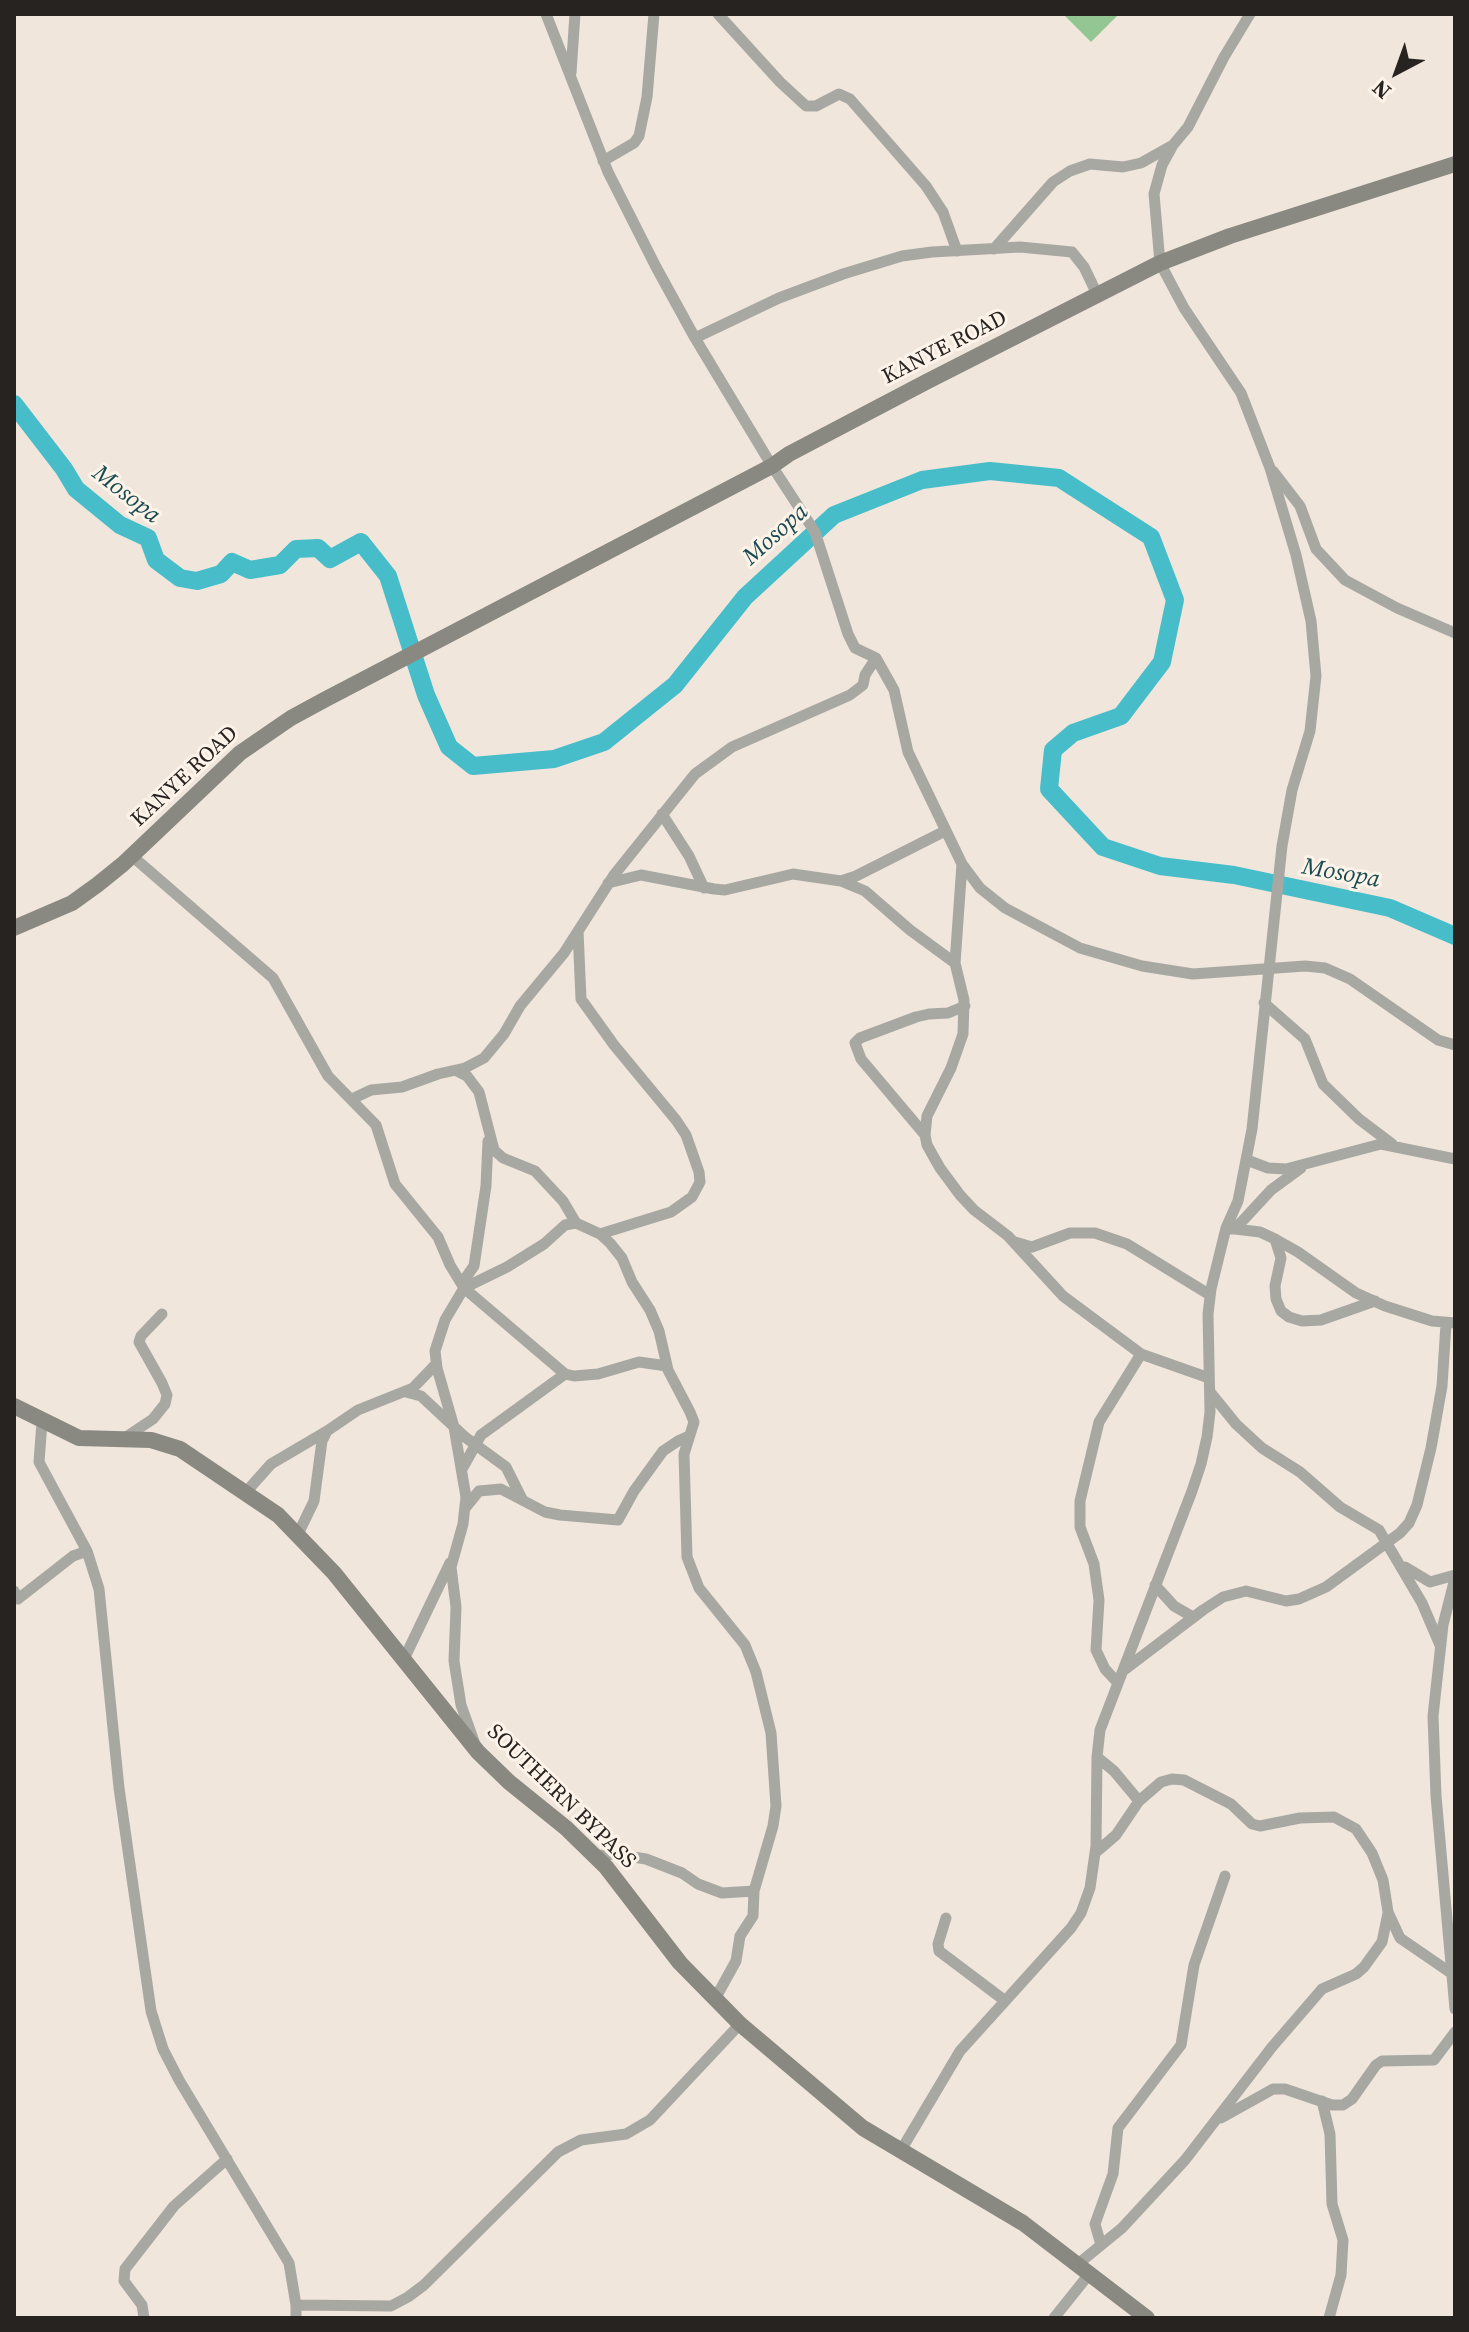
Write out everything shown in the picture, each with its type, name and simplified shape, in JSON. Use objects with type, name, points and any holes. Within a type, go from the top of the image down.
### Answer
[{"type":"main road","name":"KANYE ROAD","points":[[14,928],[72,903],[132,856],[240,753],[291,718],[772,466],[789,454],[1160,263],[1230,236],[1455,164]]},
{"type":"main road","name":"SOUTHERN BYPASS","points":[[14,1406],[79,1438],[151,1440],[180,1449],[278,1515],[334,1573],[478,1752],[595,1856],[625,1889],[667,1948],[740,2024],[848,2117],[900,2152],[995,2205],[1147,2318]]},
{"type":"street","points":[[546,14],[603,161],[695,338],[815,532],[848,634],[855,648],[876,658],[894,690],[908,752],[962,864],[980,888],[1005,908],[1080,948],[1105,957],[1173,972],[1214,973],[1305,966],[1325,968],[1370,991],[1438,1040],[1455,1045]]},
{"type":"street","points":[[571,78],[575,14]]},
{"type":"street","points":[[603,161],[634,143],[641,131],[654,14]]},
{"type":"street","points":[[718,14],[806,106],[816,106],[839,94],[850,99],[926,186],[943,212],[957,251]]},
{"type":"street","points":[[900,2152],[960,2051],[1062,1940],[1081,1913],[1090,1888],[1095,1853],[1100,1730],[1201,1464],[1210,1412],[1207,1341],[1210,1295],[1231,1229],[1247,1160],[1282,846],[1292,790],[1310,731],[1316,676],[1308,598],[1270,468],[1241,393],[1184,308],[1160,263],[1154,194],[1162,165],[1194,117],[1250,14]]},
{"type":"street","points":[[994,249],[1053,182],[1070,171],[1090,164],[1123,167],[1141,163],[1173,145]]},
{"type":"street","points":[[695,338],[779,298],[880,262],[917,254],[1049,248],[1072,252],[1084,267],[1097,294]]},
{"type":"street","points":[[1270,468],[1300,506],[1316,549],[1345,580],[1397,608],[1455,633]]},
{"type":"street","points":[[352,1099],[371,1090],[402,1087],[429,1076],[473,1065],[494,1047],[520,1006],[564,953],[608,883],[695,774],[732,747],[798,720],[860,688],[876,658]]},
{"type":"street","points":[[662,814],[689,856],[704,888]]},
{"type":"street","points":[[841,881],[945,831]]},
{"type":"street","points":[[132,856],[267,972],[297,1018],[328,1076],[376,1125],[395,1184],[438,1237],[463,1286],[565,1374]]},
{"type":"street","points":[[925,1135],[927,1116],[951,1068],[963,1034],[965,1006],[955,963],[962,864]]},
{"type":"street","points":[[608,883],[627,877],[653,875],[725,890],[793,874],[841,881],[865,891],[955,963]]},
{"type":"street","points":[[578,931],[581,999],[681,1127],[700,1182],[692,1197],[671,1212],[600,1234]]},
{"type":"street","points":[[1264,1003],[1305,1039],[1323,1084],[1359,1119],[1392,1144]]},
{"type":"street","points":[[965,1006],[948,1013],[916,1017],[860,1038],[855,1043],[861,1059],[925,1135],[940,1168],[960,1195],[1013,1242],[1063,1296],[1141,1354],[1209,1378]]},
{"type":"street","points":[[457,1071],[467,1076],[479,1092],[488,1134],[498,1155],[535,1171],[563,1201],[576,1223],[600,1234],[622,1258],[632,1282],[650,1310],[659,1331],[667,1366],[694,1422],[684,1454],[687,1557],[699,1588],[745,1645],[756,1672],[771,1733],[776,1806],[754,1891],[753,1916],[740,1936],[736,1961],[715,1999]]},
{"type":"street","points":[[466,1507],[454,1427],[436,1364],[438,1339],[474,1266],[486,1186],[488,1134]]},
{"type":"street","points":[[1247,1160],[1268,1168],[1304,1166],[1364,1148],[1392,1144],[1455,1159]]},
{"type":"street","points":[[1231,1229],[1271,1190],[1304,1166]]},
{"type":"street","points":[[463,1286],[531,1252],[565,1225],[576,1223]]},
{"type":"street","points":[[1120,1677],[1193,1617],[1223,1597],[1246,1591],[1286,1601],[1299,1599],[1326,1587],[1409,1523],[1417,1505],[1442,1386],[1450,1323],[1356,1293],[1275,1239],[1260,1232],[1231,1229]]},
{"type":"street","points":[[1013,1242],[1032,1247],[1070,1233],[1095,1233],[1127,1244],[1210,1295]]},
{"type":"street","points":[[1275,1239],[1281,1258],[1275,1286],[1276,1299],[1281,1311],[1289,1317],[1302,1321],[1321,1320],[1375,1301]]},
{"type":"street","points":[[123,1440],[153,1419],[165,1404],[167,1395],[162,1383],[139,1342],[162,1314]]},
{"type":"street","points":[[1120,1677],[1105,1669],[1096,1650],[1099,1600],[1094,1564],[1080,1527],[1080,1501],[1099,1422],[1141,1354]]},
{"type":"street","points":[[461,1470],[484,1432],[565,1374],[598,1374],[639,1362],[667,1366]]},
{"type":"street","points":[[246,1492],[271,1464],[358,1410],[406,1392],[421,1382],[436,1364]]},
{"type":"street","points":[[1209,1391],[1236,1424],[1262,1448],[1300,1472],[1340,1507],[1379,1530],[1422,1603],[1440,1645]]},
{"type":"street","points":[[406,1392],[421,1396],[474,1445],[506,1467],[522,1499]]},
{"type":"street","points":[[42,1422],[39,1462],[87,1551],[102,1610],[119,1788],[151,2011],[163,2049],[289,2263],[296,2318]]},
{"type":"street","points":[[298,1534],[314,1501],[322,1441],[327,1431]]},
{"type":"street","points":[[404,1659],[452,1559],[466,1507],[475,1495],[485,1490],[501,1489],[536,1508],[560,1515],[618,1520],[634,1491],[663,1451],[689,1436]]},
{"type":"street","points":[[14,1591],[18,1599],[73,1556],[87,1551]]},
{"type":"street","points":[[452,1559],[456,1679],[461,1705],[478,1752]]},
{"type":"street","points":[[1401,1565],[1430,1582],[1455,1577],[1440,1645],[1433,1716],[1436,1796],[1455,2009]]},
{"type":"street","points":[[1155,1585],[1174,1606],[1193,1617]]},
{"type":"street","points":[[1097,1757],[1114,1771],[1139,1801]]},
{"type":"street","points":[[1095,1853],[1116,1835],[1139,1801],[1161,1782],[1172,1779],[1184,1780],[1231,1804],[1252,1824],[1260,1826],[1300,1818],[1334,1817],[1356,1829],[1372,1853],[1383,1880],[1388,1912],[1400,1938],[1451,1973]]},
{"type":"street","points":[[595,1856],[614,1854],[646,1859],[722,1893],[754,1891]]},
{"type":"street","points":[[1101,2245],[1096,2216],[1113,2174],[1118,2128],[1181,2045],[1194,1965],[1225,1876]]},
{"type":"street","points":[[1054,2318],[1101,2245],[1185,2160],[1322,1989],[1356,1974],[1364,1967],[1382,1942],[1388,1912]]},
{"type":"street","points":[[946,1918],[938,1944],[939,1951],[1004,2000]]},
{"type":"street","points":[[296,2305],[390,2312],[424,2285],[558,2152],[581,2140],[626,2134],[650,2120],[740,2024]]},
{"type":"street","points":[[1215,2121],[1273,2089],[1285,2089],[1343,2105],[1352,2099],[1382,2061],[1434,2060],[1455,2032]]},
{"type":"street","points":[[1322,2101],[1330,2134],[1332,2204],[1343,2240],[1341,2275],[1329,2318]]},
{"type":"street","points":[[144,2318],[142,2305],[124,2281],[125,2269],[174,2206],[227,2159]]},
{"type":"green space","points":[[1063,14],[1119,14],[1091,42]]},
{"type":"waterway","name":"Mosopa","points":[[14,404],[76,489],[120,525],[148,538],[156,560],[180,578],[197,581],[221,574],[232,562],[250,570],[280,565],[296,549],[318,548],[330,559],[361,542],[388,576],[426,695],[449,747],[473,766],[554,759],[604,742],[675,685],[745,597],[834,515],[922,480],[990,471],[1059,478],[1151,537],[1175,600],[1162,662],[1121,716],[1073,733],[1053,750],[1049,789],[1103,847],[1160,866],[1234,875],[1390,908],[1455,936]]}]
